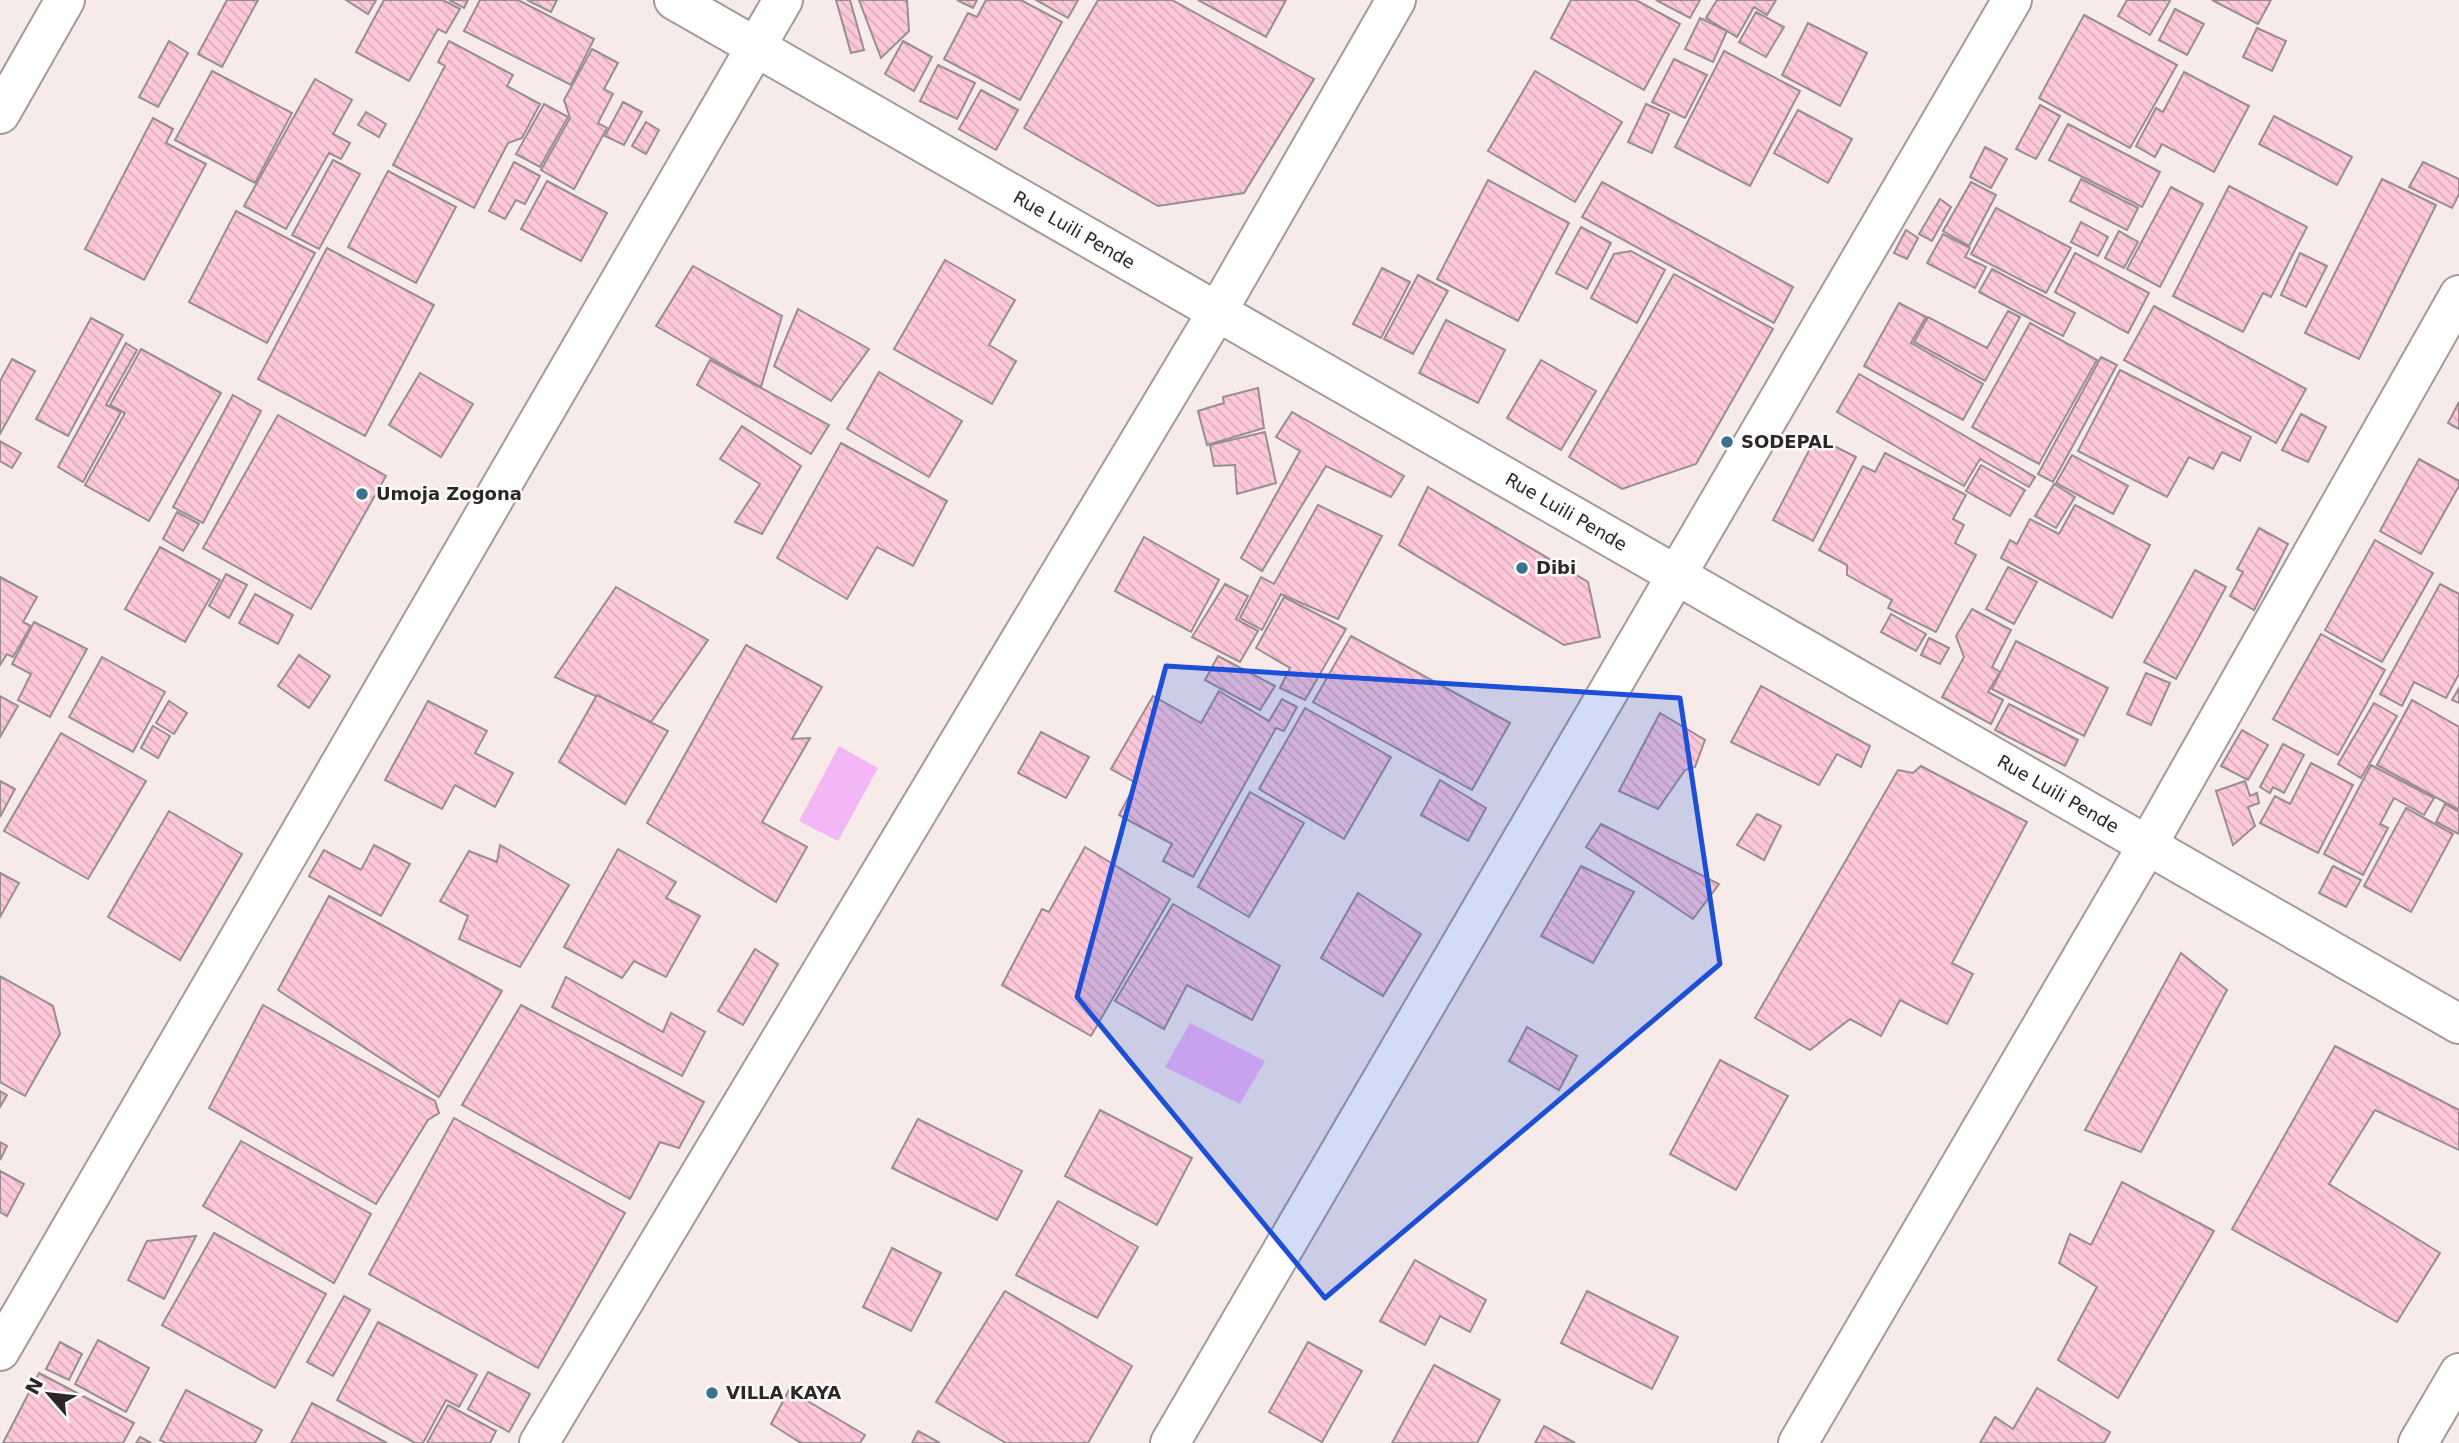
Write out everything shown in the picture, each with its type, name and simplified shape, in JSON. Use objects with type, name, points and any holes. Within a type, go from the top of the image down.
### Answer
[{"type":"street","points":[[0,114],[65,0]]},
{"type":"street","name":"Rue Luili Pende","points":[[674,0],[2459,1024]]},
{"type":"street","points":[[0,1351],[783,0]]},
{"type":"street","points":[[540,1443],[1217,312],[1396,0]]},
{"type":"street","points":[[1170,1443],[2011,0]]},
{"type":"street","points":[[1797,1443],[2147,846],[2459,295]]},
{"type":"street","points":[[2418,1443],[2459,1373]]},
{"type":"highlighted area","points":[[1166,666],[1680,698],[1720,964],[1325,1298],[1077,997]]},
{"type":"shaded area","points":[[839,746],[878,768],[838,841],[799,821]]},
{"type":"shaded area","points":[[1190,1023],[1265,1061],[1240,1104],[1165,1067]]},
{"type":"building","points":[[227,0],[258,0],[222,67],[198,54]]},
{"type":"building","points":[[346,0],[376,0],[368,14]]},
{"type":"building","points":[[384,0],[443,0],[460,9],[446,33],[438,29],[409,81],[356,52]]},
{"type":"building","points":[[449,0],[468,0],[464,8]]},
{"type":"building","points":[[480,0],[518,0],[594,39],[571,85],[464,31]]},
{"type":"building","points":[[527,0],[557,0],[551,12]]},
{"type":"building","points":[[836,0],[850,0],[864,50],[851,53]]},
{"type":"building","points":[[859,0],[907,0],[909,31],[881,58]]},
{"type":"building","points":[[957,0],[977,0],[973,8]]},
{"type":"building","points":[[986,0],[1021,0],[1062,22],[1020,100],[944,59],[968,13],[977,17]]},
{"type":"building","points":[[1036,0],[1078,0],[1068,18]]},
{"type":"building","points":[[1098,0],[1172,0],[1314,79],[1244,193],[1158,206],[1024,128]]},
{"type":"building","points":[[1198,0],[1286,0],[1266,37]]},
{"type":"building","points":[[1571,0],[1636,0],[1680,24],[1644,90],[1551,38]]},
{"type":"building","points":[[1656,0],[1700,0],[1690,18]]},
{"type":"building","points":[[1717,0],[1776,0],[1767,15],[1754,7],[1737,37],[1706,18]]},
{"type":"building","points":[[2127,0],[2170,1],[2150,35],[2118,16]]},
{"type":"building","points":[[2212,0],[2271,0],[2258,24]]},
{"type":"building","points":[[2175,9],[2204,24],[2187,55],[2159,40]]},
{"type":"building","points":[[1756,12],[1784,27],[1766,57],[1739,42]]},
{"type":"building","points":[[2084,15],[2177,65],[2130,148],[2039,98]]},
{"type":"building","points":[[1700,18],[1727,31],[1713,62],[1685,49]]},
{"type":"building","points":[[1808,23],[1867,53],[1840,106],[1782,75]]},
{"type":"building","points":[[2257,28],[2286,41],[2272,71],[2243,57]]},
{"type":"building","points":[[169,41],[188,53],[158,107],[139,97]]},
{"type":"building","points":[[449,41],[513,75],[507,86],[540,104],[522,138],[508,143],[474,208],[393,165],[445,66],[438,62]]},
{"type":"building","points":[[903,41],[932,57],[914,91],[885,74]]},
{"type":"building","points":[[592,49],[618,63],[604,89],[613,94],[598,123],[607,128],[574,189],[541,170],[570,118],[564,100]]},
{"type":"building","points":[[1724,51],[1800,91],[1750,186],[1675,147]]},
{"type":"building","points":[[1674,59],[1707,75],[1685,118],[1652,102]]},
{"type":"building","points":[[938,65],[975,83],[957,119],[920,101]]},
{"type":"building","points":[[212,71],[292,113],[255,183],[175,140]]},
{"type":"building","points":[[1535,71],[1622,122],[1575,202],[1488,151]]},
{"type":"building","points":[[2184,72],[2249,106],[2214,172],[2162,144],[2155,157],[2136,146],[2156,108],[2163,112]]},
{"type":"building","points":[[315,79],[352,100],[333,134],[350,143],[341,159],[329,153],[286,229],[244,206]]},
{"type":"building","points":[[981,90],[1018,110],[996,150],[959,129]]},
{"type":"building","points":[[623,102],[642,112],[624,145],[605,136]]},
{"type":"building","points":[[544,104],[568,117],[540,167],[516,154]]},
{"type":"building","points":[[1646,104],[1669,114],[1652,153],[1628,142]]},
{"type":"building","points":[[2040,105],[2060,116],[2036,159],[2016,149]]},
{"type":"building","points":[[1798,110],[1852,139],[1828,183],[1774,153]]},
{"type":"building","points":[[366,112],[386,124],[379,137],[358,125]]},
{"type":"building","points":[[2274,116],[2352,157],[2337,185],[2259,144]]},
{"type":"building","points":[[153,118],[173,129],[166,143],[206,164],[144,280],[85,249]]},
{"type":"building","points":[[646,122],[659,130],[646,154],[632,146]]},
{"type":"building","points":[[2068,124],[2160,172],[2142,207],[2049,160]]},
{"type":"building","points":[[1985,147],[2007,159],[1991,188],[1970,177]]},
{"type":"building","points":[[333,160],[360,174],[319,249],[292,235]]},
{"type":"building","points":[[514,162],[540,176],[525,204],[516,200],[505,219],[489,211]]},
{"type":"building","points":[[2423,162],[2459,179],[2459,194],[2452,208],[2409,187]]},
{"type":"building","points":[[388,171],[456,207],[416,283],[348,247]]},
{"type":"building","points":[[2081,179],[2138,208],[2127,230],[2070,201]]},
{"type":"building","points":[[2382,179],[2436,205],[2359,359],[2305,333]]},
{"type":"building","points":[[1488,180],[1569,223],[1518,321],[1437,279]]},
{"type":"building","points":[[547,181],[607,213],[581,261],[521,229]]},
{"type":"building","points":[[1602,182],[1793,287],[1774,323],[1582,217]]},
{"type":"building","points":[[1971,182],[1996,195],[1969,246],[1943,231]]},
{"type":"building","points":[[2229,186],[2307,227],[2271,297],[2263,293],[2243,332],[2173,296]]},
{"type":"building","points":[[2171,187],[2203,204],[2160,287],[2127,269]]},
{"type":"building","points":[[1940,199],[1951,207],[1932,241],[1919,234]]},
{"type":"building","points":[[1996,208],[2071,248],[2046,293],[1971,254]]},
{"type":"building","points":[[236,211],[315,253],[267,343],[189,302]]},
{"type":"building","points":[[2081,222],[2108,237],[2098,256],[2071,242]]},
{"type":"building","points":[[1581,227],[1611,243],[1587,289],[1556,273]]},
{"type":"building","points":[[1906,230],[1918,238],[1907,259],[1894,253]]},
{"type":"building","points":[[2119,231],[2138,242],[2124,268],[2105,258]]},
{"type":"building","points":[[1943,234],[1970,248],[1965,257],[1986,267],[1975,288],[1927,263]]},
{"type":"building","points":[[327,248],[434,305],[365,436],[258,379]]},
{"type":"building","points":[[1631,251],[1665,270],[1637,323],[1591,298],[1614,254]]},
{"type":"building","points":[[2075,253],[2149,293],[2128,333],[2055,292]]},
{"type":"building","points":[[2300,253],[2327,266],[2306,307],[2281,295]]},
{"type":"building","points":[[945,260],[1015,300],[989,345],[1016,361],[992,404],[894,349]]},
{"type":"building","points":[[693,266],[782,316],[761,387],[656,326]]},
{"type":"building","points":[[1382,268],[1410,282],[1381,338],[1353,324]]},
{"type":"building","points":[[1992,269],[2075,313],[2063,336],[1979,292]]},
{"type":"building","points":[[1674,274],[1773,329],[1696,464],[1622,489],[1569,457]]},
{"type":"building","points":[[1418,275],[1448,291],[1413,354],[1384,339]]},
{"type":"building","points":[[1899,303],[1926,317],[1911,343],[1983,384],[1963,420],[1864,366]]},
{"type":"building","points":[[2154,306],[2306,389],[2276,443],[2124,360]]},
{"type":"building","points":[[798,309],[869,349],[831,401],[774,366]]},
{"type":"building","points":[[2008,311],[2020,317],[1985,381],[1914,342],[1928,317],[1987,348]]},
{"type":"building","points":[[91,318],[123,335],[68,436],[36,419]]},
{"type":"building","points":[[1446,320],[1505,350],[1478,403],[1419,373]]},
{"type":"building","points":[[2030,323],[2097,360],[2039,464],[1972,427]]},
{"type":"building","points":[[126,343],[137,350],[106,405],[121,412],[83,482],[58,467]]},
{"type":"building","points":[[141,349],[221,393],[149,521],[85,485],[125,413],[110,405]]},
{"type":"building","points":[[2101,357],[2117,365],[2053,482],[2038,474]]},
{"type":"building","points":[[12,359],[35,371],[0,434],[0,381]]},
{"type":"building","points":[[710,360],[829,425],[811,454],[697,385]]},
{"type":"building","points":[[1541,360],[1596,391],[1561,450],[1507,418]]},
{"type":"building","points":[[2120,370],[2251,437],[2240,461],[2222,452],[2213,469],[2189,457],[2167,497],[2078,451]]},
{"type":"building","points":[[879,372],[962,421],[929,477],[847,429]]},
{"type":"building","points":[[420,373],[473,404],[441,457],[389,425]]},
{"type":"building","points":[[1859,374],[2035,477],[2029,487],[1980,459],[1964,486],[1837,412]]},
{"type":"building","points":[[1258,388],[1264,428],[1207,445],[1198,411],[1224,403],[1223,397]]},
{"type":"building","points":[[233,395],[261,411],[203,523],[173,507]]},
{"type":"building","points":[[2459,402],[2459,429],[2448,423]]},
{"type":"building","points":[[1292,412],[1404,476],[1391,497],[1326,466],[1262,571],[1241,558],[1300,451],[1276,437]]},
{"type":"building","points":[[2301,414],[2326,427],[2308,462],[2282,450]]},
{"type":"building","points":[[278,415],[386,476],[311,609],[203,548]]},
{"type":"building","points":[[742,426],[801,466],[762,534],[735,522],[760,484],[720,459]]},
{"type":"building","points":[[1265,432],[1276,483],[1237,494],[1235,465],[1214,466],[1210,445]]},
{"type":"building","points":[[1816,437],[1856,457],[1813,541],[1773,520]]},
{"type":"building","points":[[0,441],[21,453],[12,468],[0,461]]},
{"type":"building","points":[[841,443],[947,501],[913,566],[877,547],[847,599],[777,558]]},
{"type":"building","points":[[1885,453],[1966,495],[1953,519],[1964,525],[1955,543],[1976,555],[1936,632],[1888,608],[1892,600],[1847,575],[1847,565],[1819,550],[1863,466],[1875,472]]},
{"type":"building","points":[[2072,455],[2128,486],[2113,514],[2056,483]]},
{"type":"building","points":[[2419,459],[2459,481],[2459,486],[2421,554],[2380,531]]},
{"type":"building","points":[[1981,465],[2025,490],[2010,516],[1966,491]]},
{"type":"building","points":[[2054,484],[2075,497],[2056,528],[2035,516]]},
{"type":"building","points":[[1428,487],[1588,582],[1600,637],[1564,645],[1399,545]]},
{"type":"building","points":[[1318,505],[1382,536],[1338,619],[1281,594],[1262,630],[1240,618],[1261,577],[1274,584]]},
{"type":"building","points":[[2075,505],[2150,545],[2112,618],[2001,558],[2010,540],[2017,544],[2030,519],[2059,534]]},
{"type":"building","points":[[177,512],[199,524],[183,551],[163,539]]},
{"type":"building","points":[[2259,528],[2288,544],[2254,610],[2230,596],[2243,572],[2237,569]]},
{"type":"building","points":[[1144,537],[1219,580],[1191,632],[1115,591]]},
{"type":"building","points":[[2375,540],[2433,573],[2382,662],[2325,630]]},
{"type":"building","points":[[160,547],[220,580],[185,642],[125,609]]},
{"type":"building","points":[[2008,567],[2037,582],[2014,624],[1986,609]]},
{"type":"building","points":[[2195,570],[2226,587],[2176,679],[2144,662]]},
{"type":"building","points":[[226,574],[247,585],[229,618],[209,606]]},
{"type":"building","points":[[0,577],[37,597],[23,622],[31,626],[13,657],[7,654],[0,665]]},
{"type":"building","points":[[1225,584],[1248,596],[1236,619],[1258,631],[1240,662],[1192,637]]},
{"type":"building","points":[[2440,584],[2459,594],[2459,674],[2446,698],[2414,682],[2402,706],[2380,694]]},
{"type":"building","points":[[616,587],[708,640],[651,722],[555,677]]},
{"type":"building","points":[[255,594],[293,615],[278,644],[239,623]]},
{"type":"building","points":[[1284,597],[1346,629],[1305,700],[1280,688],[1290,668],[1256,648]]},
{"type":"building","points":[[1972,609],[2011,630],[1992,667],[2000,672],[1988,692],[2003,700],[1991,724],[1942,697],[1964,657],[1956,636]]},
{"type":"building","points":[[1891,614],[1926,634],[1916,651],[1881,632]]},
{"type":"building","points":[[34,622],[87,649],[50,717],[18,700],[31,674],[12,664]]},
{"type":"building","points":[[2321,634],[2385,670],[2338,755],[2273,719]]},
{"type":"building","points":[[1351,636],[1510,723],[1472,790],[1313,702]]},
{"type":"building","points":[[1929,638],[1949,648],[1940,664],[1921,655]]},
{"type":"building","points":[[2016,641],[2108,688],[2084,736],[1992,689]]},
{"type":"building","points":[[746,645],[822,687],[792,739],[810,738],[762,822],[807,847],[776,902],[647,823]]},
{"type":"building","points":[[299,655],[330,676],[309,708],[278,686]]},
{"type":"building","points":[[1218,656],[1275,686],[1260,710],[1205,680]]},
{"type":"building","points":[[102,657],[165,692],[133,752],[69,717]]},
{"type":"building","points":[[2146,673],[2170,683],[2151,725],[2127,714]]},
{"type":"building","points":[[1761,686],[1870,746],[1861,767],[1837,754],[1819,785],[1731,742]]},
{"type":"building","points":[[2459,688],[2459,703],[2452,700]]},
{"type":"building","points":[[1219,691],[1269,721],[1282,699],[1297,707],[1284,731],[1276,728],[1193,877],[1163,861],[1172,844],[1119,815],[1136,783],[1111,769],[1153,696],[1201,723]]},
{"type":"building","points":[[597,695],[668,731],[625,804],[559,762]]},
{"type":"building","points":[[0,696],[18,706],[0,737]]},
{"type":"building","points":[[2412,700],[2459,727],[2459,810],[2377,765]]},
{"type":"building","points":[[169,701],[187,713],[174,734],[156,723]]},
{"type":"building","points":[[428,701],[487,731],[475,753],[513,773],[495,807],[455,785],[442,809],[385,780]]},
{"type":"building","points":[[2374,703],[2397,716],[2361,778],[2338,764]]},
{"type":"building","points":[[2009,704],[2078,740],[2065,766],[1995,730]]},
{"type":"building","points":[[1305,708],[1391,757],[1344,839],[1259,789]]},
{"type":"building","points":[[1660,713],[1705,740],[1695,767],[1685,770],[1658,809],[1619,791]]},
{"type":"building","points":[[153,726],[170,736],[158,758],[141,748]]},
{"type":"building","points":[[2242,730],[2268,745],[2248,780],[2221,766]]},
{"type":"building","points":[[1041,732],[1089,757],[1066,798],[1018,773]]},
{"type":"building","points":[[61,733],[146,781],[88,879],[4,831]]},
{"type":"building","points":[[2283,744],[2304,755],[2284,793],[2273,787],[2270,793],[2260,787]]},
{"type":"building","points":[[2311,763],[2353,785],[2318,853],[2260,823],[2275,796],[2290,804]]},
{"type":"building","points":[[2371,765],[2434,798],[2424,815],[2394,798],[2380,824],[2388,828],[2363,875],[2324,854]]},
{"type":"building","points":[[1921,766],[2027,822],[1952,963],[1973,974],[1947,1024],[1900,1000],[1881,1036],[1850,1019],[1810,1050],[1755,1018],[1898,770],[1913,773]]},
{"type":"building","points":[[1440,780],[1486,808],[1468,841],[1421,815]]},
{"type":"building","points":[[0,781],[15,789],[0,817]]},
{"type":"building","points":[[2245,781],[2250,796],[2257,793],[2259,803],[2248,807],[2255,826],[2233,845],[2216,791]]},
{"type":"building","points":[[1250,792],[1304,823],[1249,917],[1198,887]]},
{"type":"building","points":[[2445,804],[2459,812],[2459,834],[2436,822]]},
{"type":"building","points":[[2406,808],[2453,834],[2411,912],[2364,886]]},
{"type":"building","points":[[169,811],[242,854],[180,960],[108,917]]},
{"type":"building","points":[[1757,814],[1781,826],[1764,860],[1737,845]]},
{"type":"building","points":[[1601,824],[1719,884],[1693,919],[1586,847]]},
{"type":"building","points":[[374,845],[410,864],[381,916],[309,876],[324,850],[361,870]]},
{"type":"building","points":[[500,845],[569,885],[520,967],[459,939],[468,916],[440,901],[469,851],[497,862]]},
{"type":"building","points":[[1085,847],[1170,899],[1091,1036],[1002,985],[1042,909],[1049,912]]},
{"type":"building","points":[[618,849],[676,882],[666,898],[700,916],[666,977],[634,961],[622,978],[564,947]]},
{"type":"building","points":[[1581,866],[1634,892],[1593,963],[1541,936]]},
{"type":"building","points":[[2333,866],[2361,880],[2346,907],[2319,893]]},
{"type":"building","points":[[0,873],[19,883],[0,917]]},
{"type":"building","points":[[1358,893],[1421,934],[1383,996],[1321,958]]},
{"type":"building","points":[[329,896],[502,991],[439,1097],[278,990]]},
{"type":"building","points":[[1173,904],[1280,966],[1252,1020],[1187,985],[1164,1029],[1115,1001]]},
{"type":"building","points":[[755,949],[778,964],[743,1025],[718,1011]]},
{"type":"building","points":[[2181,953],[2227,990],[2141,1152],[2085,1130]]},
{"type":"building","points":[[0,976],[53,1006],[60,1034],[25,1096],[0,1082]]},
{"type":"building","points":[[566,977],[663,1032],[671,1013],[705,1032],[682,1076],[552,1007]]},
{"type":"building","points":[[263,1005],[435,1101],[439,1113],[428,1120],[376,1204],[209,1108]]},
{"type":"building","points":[[521,1005],[704,1102],[679,1148],[660,1142],[630,1199],[462,1105]]},
{"type":"building","points":[[1527,1027],[1577,1056],[1559,1090],[1509,1061]]},
{"type":"building","points":[[2335,1046],[2459,1110],[2459,1150],[2375,1110],[2329,1184],[2440,1253],[2397,1322],[2232,1229]]},
{"type":"building","points":[[1720,1060],[1788,1096],[1736,1190],[1670,1154]]},
{"type":"building","points":[[0,1091],[7,1095],[0,1107]]},
{"type":"building","points":[[1100,1110],[1192,1158],[1157,1225],[1065,1176]]},
{"type":"building","points":[[454,1118],[625,1213],[538,1368],[369,1274]]},
{"type":"building","points":[[918,1119],[1022,1171],[997,1220],[892,1168]]},
{"type":"building","points":[[241,1141],[371,1214],[334,1283],[203,1206]]},
{"type":"building","points":[[0,1142],[7,1146],[0,1160]]},
{"type":"building","points":[[0,1171],[24,1184],[7,1216],[0,1212]]},
{"type":"building","points":[[2122,1182],[2214,1231],[2118,1398],[2058,1360],[2097,1287],[2059,1263],[2070,1234],[2091,1245]]},
{"type":"building","points":[[1058,1201],[1138,1247],[1097,1318],[1016,1275]]},
{"type":"building","points":[[214,1233],[326,1294],[275,1388],[162,1325]]},
{"type":"building","points":[[196,1236],[164,1299],[128,1280],[147,1241]]},
{"type":"building","points":[[892,1248],[941,1273],[911,1331],[863,1307]]},
{"type":"building","points":[[1415,1260],[1486,1300],[1470,1332],[1440,1316],[1425,1345],[1380,1321]]},
{"type":"building","points":[[1005,1291],[1132,1366],[1088,1443],[1006,1443],[936,1402]]},
{"type":"building","points":[[1587,1291],[1678,1337],[1652,1389],[1561,1343]]},
{"type":"building","points":[[344,1296],[370,1310],[333,1376],[307,1362]]},
{"type":"building","points":[[378,1322],[477,1375],[459,1407],[446,1400],[423,1443],[415,1443],[337,1400]]},
{"type":"building","points":[[98,1340],[149,1368],[126,1412],[75,1384]]},
{"type":"building","points":[[60,1342],[82,1354],[69,1380],[46,1369]]},
{"type":"building","points":[[1308,1342],[1362,1371],[1322,1442],[1269,1412]]},
{"type":"building","points":[[1434,1365],[1500,1400],[1477,1443],[1392,1443]]},
{"type":"building","points":[[488,1372],[530,1394],[509,1432],[468,1409]]},
{"type":"building","points":[[39,1373],[134,1423],[123,1443],[3,1443]]},
{"type":"building","points":[[2037,1388],[2110,1432],[2104,1443],[1980,1443],[1995,1417],[2013,1429]]},
{"type":"building","points":[[186,1390],[262,1430],[255,1443],[166,1443],[160,1440]]},
{"type":"building","points":[[789,1390],[865,1435],[860,1443],[801,1443],[771,1424]]},
{"type":"building","points":[[312,1403],[387,1443],[291,1443]]},
{"type":"building","points":[[448,1405],[496,1431],[490,1443],[427,1443]]},
{"type":"building","points":[[1544,1426],[1575,1443],[1535,1443]]},
{"type":"building","points":[[918,1431],[940,1443],[912,1443]]},
{"type":"building","points":[[140,1437],[151,1443],[136,1443]]},
{"type":"place","name":"SODEPAL","points":[[1727,442]]},
{"type":"place","name":"Umoja Zogona","points":[[362,494]]},
{"type":"place","name":"Dibi","points":[[1522,568]]},
{"type":"place","name":"VILLA KAYA","points":[[712,1393]]}]
